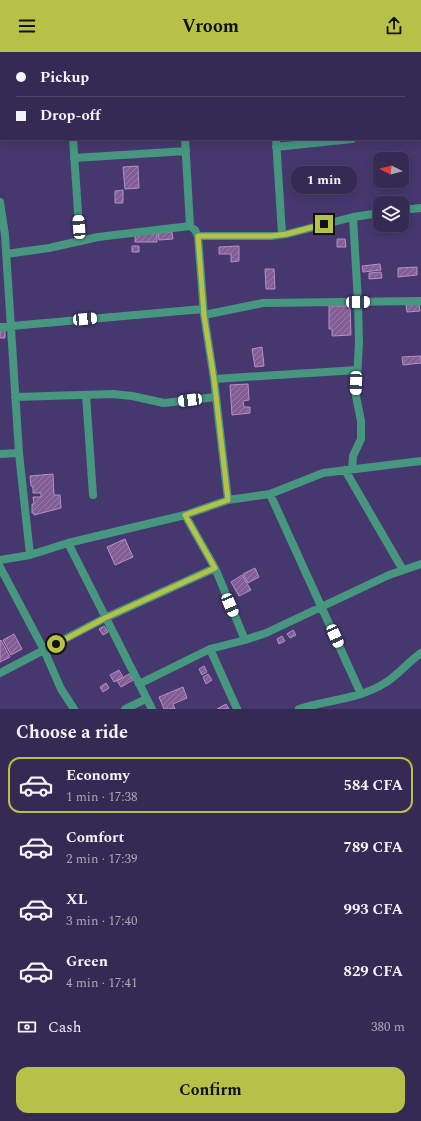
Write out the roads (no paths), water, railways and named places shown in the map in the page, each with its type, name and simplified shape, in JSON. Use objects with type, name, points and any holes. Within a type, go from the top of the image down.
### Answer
[{"type":"street","points":[[73,140],[80,241]]},
{"type":"street","points":[[185,140],[190,226]]},
{"type":"street","points":[[282,234],[276,143],[333,140]]},
{"type":"street","points":[[74,158],[186,151]]},
{"type":"street","points":[[0,202],[2,235],[6,254],[19,453],[30,555]]},
{"type":"street","points":[[409,209],[421,208]]},
{"type":"street","points":[[198,236],[271,236],[353,217],[373,214]]},
{"type":"street","points":[[353,217],[359,342],[356,396],[361,421],[361,439],[348,470],[403,570]]},
{"type":"street","points":[[6,254],[49,248],[98,237],[190,226],[196,230],[198,236],[204,312],[214,379],[228,500]]},
{"type":"street","points":[[0,327],[204,312],[263,303],[421,301]]},
{"type":"street","points":[[214,379],[357,370]]},
{"type":"street","points":[[16,397],[112,394],[132,396],[164,403],[216,397]]},
{"type":"street","points":[[86,395],[93,495]]},
{"type":"street","points":[[0,454],[19,453]]},
{"type":"street","points":[[0,560],[30,555],[68,543],[185,515],[228,500],[270,494],[323,473],[421,461]]},
{"type":"street","points":[[270,494],[361,694]]},
{"type":"street","points":[[185,515],[215,568],[245,640]]},
{"type":"street","points":[[68,543],[152,709]]},
{"type":"street","points":[[139,684],[210,649],[266,633],[389,575],[421,564]]},
{"type":"street","points":[[0,567],[44,650],[61,690],[74,709]]},
{"type":"street","points":[[0,673],[105,618],[215,568]]},
{"type":"street","points":[[210,649],[237,709]]},
{"type":"street","points":[[299,709],[361,694],[386,683],[412,659],[421,653]]},
{"type":"street","points":[[125,709],[146,699]]}]
